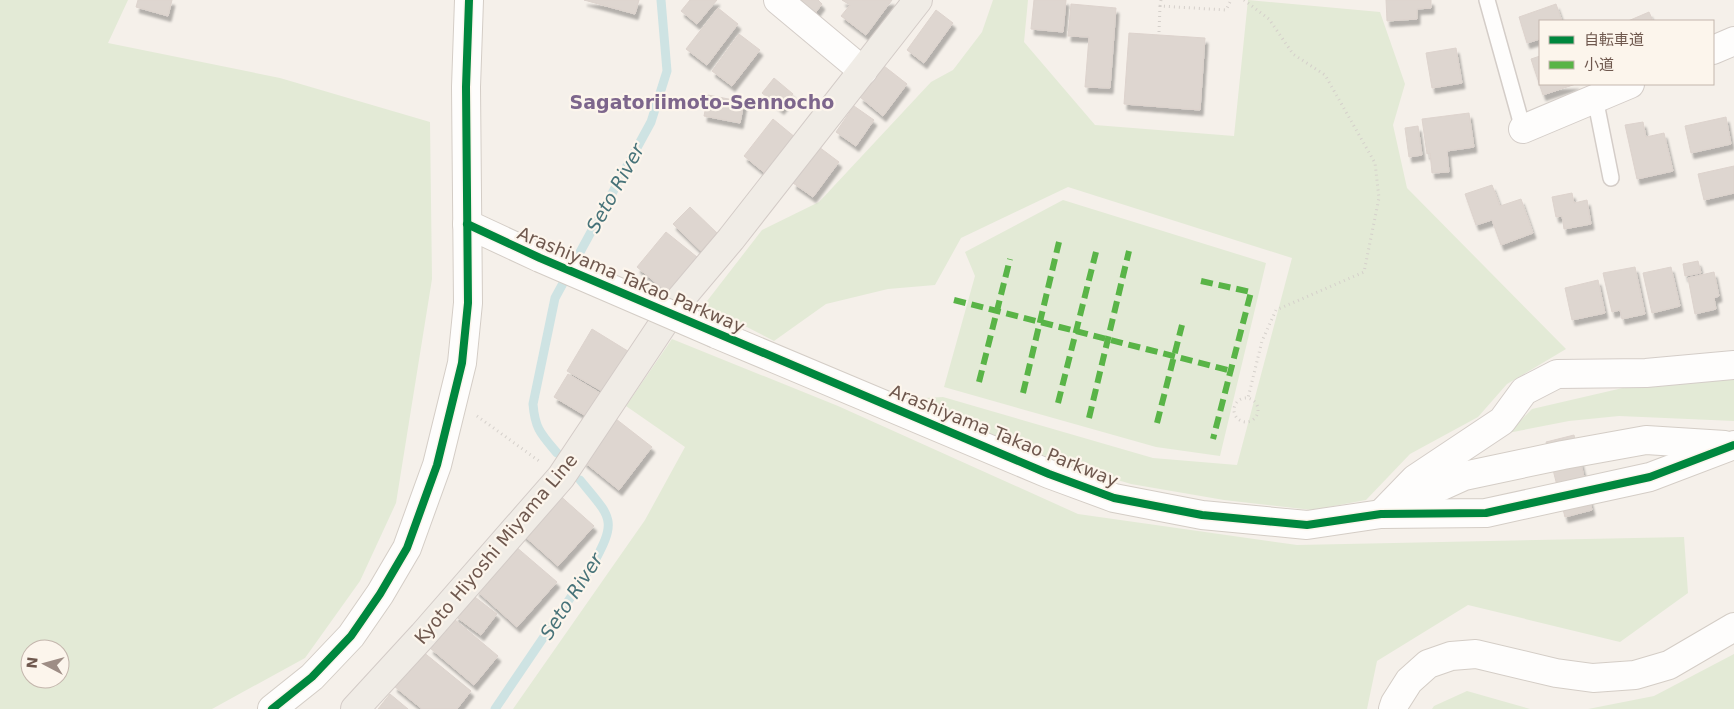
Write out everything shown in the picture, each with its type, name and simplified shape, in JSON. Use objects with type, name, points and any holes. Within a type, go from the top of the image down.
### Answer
[{"type":"main road","name":"Kyoto Hiyoshi Miyama Line","points":[[355,709],[562,477],[677,303],[731,239],[918,0]]},
{"type":"street","points":[[272,709],[312,676],[351,636],[380,594],[407,548],[434,473],[462,363],[468,302],[466,88],[469,0]]},
{"type":"street","points":[[778,0],[863,71]]},
{"type":"street","points":[[1714,50],[1734,41]]},
{"type":"street","points":[[1523,129],[1628,85]]},
{"type":"street","name":"Arashiyama Takao Parkway","points":[[467,224],[540,258],[716,334],[1050,474],[1114,498],[1202,515],[1307,524],[1381,514],[1486,513],[1650,477],[1734,445]]},
{"type":"street","points":[[1381,514],[1415,479],[1502,421],[1524,391],[1557,374],[1646,373],[1734,365]]},
{"type":"street","name":"Arashiyama Takao Parkway","points":[[1381,514],[1464,476],[1563,454],[1646,440],[1734,445]]},
{"type":"street","points":[[1393,709],[1395,702],[1409,681],[1428,664],[1451,656],[1476,654],[1556,673],[1593,678],[1635,675],[1669,665],[1734,627]]},
{"type":"lane","points":[[1487,0],[1523,129]]},
{"type":"lane","points":[[1595,98],[1611,178]]},
{"type":"path","points":[[1159,32],[1161,0]]},
{"type":"path","points":[[1160,6],[1226,10],[1231,0]]},
{"type":"path","points":[[1244,0],[1269,18],[1294,54],[1325,75],[1375,163],[1379,198],[1364,272],[1276,310],[1262,341],[1248,398]]},
{"type":"path","points":[[1248,398],[1256,402],[1259,409],[1257,417],[1246,423],[1236,418],[1234,410],[1237,402],[1248,398]]},
{"type":"path","points":[[454,400],[562,477]]},
{"type":"green space","points":[[0,0],[128,0],[108,43],[280,78],[430,122],[432,279],[396,503],[360,581],[305,658],[212,709],[0,709]]},
{"type":"green space","points":[[993,0],[1028,0],[1024,42],[1095,125],[1234,136],[1248,0],[1380,12],[1405,84],[1393,125],[1407,188],[1566,349],[1507,384],[1478,417],[1410,454],[1366,500],[1312,510],[1224,500],[1131,484],[1067,465],[906,399],[943,397],[1153,458],[1237,465],[1292,258],[1068,187],[961,238],[935,285],[888,289],[826,304],[774,341],[704,305],[762,230],[819,202],[931,82],[953,70],[982,32]]},
{"type":"green space","points":[[1063,200],[1266,263],[1220,456],[1156,447],[944,387],[975,276],[965,252]]},
{"type":"green space","points":[[672,339],[838,406],[1078,514],[1297,545],[1684,537],[1688,593],[1620,642],[1468,605],[1377,661],[1367,709],[513,709],[645,520],[685,447],[626,406]]},
{"type":"green space","points":[[1734,378],[1734,421],[1619,416],[1569,421],[1508,433],[1532,409],[1627,387]]},
{"type":"green space","points":[[1734,654],[1734,709],[1588,709],[1654,696]]},
{"type":"green space","points":[[1467,691],[1530,709],[1432,709],[1434,706]]},
{"type":"building","points":[[138,0],[172,0],[168,16],[136,7]]},
{"type":"building","points":[[584,0],[639,0],[635,14]]},
{"type":"building","points":[[690,0],[717,0],[697,24],[681,11]]},
{"type":"building","points":[[796,0],[818,0],[822,4],[813,16]]},
{"type":"building","points":[[842,0],[892,0],[866,35],[841,16],[850,5]]},
{"type":"building","points":[[1034,0],[1066,0],[1063,32],[1031,29]]},
{"type":"building","points":[[1386,0],[1431,0],[1431,8],[1417,9],[1417,19],[1387,21]]},
{"type":"building","points":[[1071,4],[1116,8],[1110,88],[1085,87],[1089,37],[1068,36]]},
{"type":"building","points":[[1556,4],[1562,20],[1539,20],[1539,39],[1527,43],[1519,17]]},
{"type":"building","points":[[718,8],[738,24],[707,65],[686,49]]},
{"type":"building","points":[[936,10],[953,23],[924,63],[907,50]]},
{"type":"building","points":[[1649,12],[1653,20],[1630,20]]},
{"type":"building","points":[[1129,33],[1205,38],[1200,110],[1124,104]]},
{"type":"building","points":[[739,34],[760,50],[732,86],[712,71]]},
{"type":"building","points":[[1456,48],[1462,83],[1432,88],[1426,53]]},
{"type":"building","points":[[1539,56],[1539,83],[1531,59]]},
{"type":"building","points":[[884,66],[907,84],[883,116],[860,97]]},
{"type":"building","points":[[774,78],[793,94],[781,109],[762,93]]},
{"type":"building","points":[[1540,85],[1573,85],[1543,95]]},
{"type":"building","points":[[708,95],[744,102],[740,123],[704,116]]},
{"type":"building","points":[[854,106],[874,120],[856,146],[836,132]]},
{"type":"building","points":[[1469,113],[1474,147],[1447,151],[1449,172],[1432,173],[1430,153],[1427,154],[1422,119]]},
{"type":"building","points":[[1726,117],[1731,144],[1691,153],[1685,126]]},
{"type":"building","points":[[773,119],[796,138],[766,174],[744,156]]},
{"type":"building","points":[[1643,122],[1646,137],[1664,133],[1673,171],[1637,179],[1625,125]]},
{"type":"building","points":[[1418,126],[1422,155],[1409,157],[1405,128]]},
{"type":"building","points":[[819,147],[839,162],[813,197],[793,183]]},
{"type":"building","points":[[1734,166],[1734,193],[1704,200],[1698,174]]},
{"type":"building","points":[[1492,185],[1500,206],[1521,199],[1533,233],[1501,245],[1492,220],[1476,225],[1465,194]]},
{"type":"building","points":[[1572,193],[1574,203],[1587,200],[1591,224],[1564,229],[1562,216],[1556,217],[1552,197]]},
{"type":"building","points":[[690,207],[717,233],[701,251],[673,224]]},
{"type":"building","points":[[666,232],[697,257],[668,293],[637,267]]},
{"type":"building","points":[[1698,261],[1701,273],[1685,276],[1683,264]]},
{"type":"building","points":[[1635,267],[1645,314],[1622,319],[1620,310],[1612,312],[1603,273]]},
{"type":"building","points":[[1671,267],[1680,306],[1652,313],[1643,273]]},
{"type":"building","points":[[1714,272],[1719,296],[1714,298],[1716,309],[1695,314],[1688,278]]},
{"type":"building","points":[[1598,280],[1605,313],[1572,320],[1565,288]]},
{"type":"building","points":[[592,329],[631,353],[607,394],[567,371]]},
{"type":"building","points":[[568,374],[605,396],[591,419],[554,397]]},
{"type":"building","points":[[616,419],[652,447],[619,490],[583,461]]},
{"type":"building","points":[[1574,435],[1592,510],[1565,517],[1546,442]]},
{"type":"building","points":[[557,493],[594,526],[558,566],[521,533]]},
{"type":"building","points":[[515,546],[557,582],[517,627],[476,590]]},
{"type":"building","points":[[471,594],[497,614],[481,635],[455,616]]},
{"type":"building","points":[[454,619],[498,656],[474,685],[430,648]]},
{"type":"building","points":[[422,651],[471,691],[457,709],[422,709],[394,686]]},
{"type":"building","points":[[390,694],[408,709],[378,709]]},
{"type":"waterway","name":"Seto River","points":[[557,453],[537,425],[533,404],[555,298],[651,122],[667,71],[661,0]]},
{"type":"waterway","name":"Seto River","points":[[495,709],[592,566],[606,538],[608,520],[605,512],[580,480]]},
{"type":"marked path","points":[[1023,393],[1059,242]]},
{"type":"marked path","points":[[1089,418],[1129,251]]},
{"type":"marked path","points":[[1058,403],[1096,252]]},
{"type":"marked path","points":[[979,382],[1010,259]]},
{"type":"marked path","points":[[1201,281],[1251,292],[1213,439]]},
{"type":"marked path","points":[[954,300],[1232,371]]},
{"type":"marked path","points":[[1157,423],[1182,325]]},
{"type":"cycle path","points":[[272,709],[312,677],[351,636],[380,594],[407,548],[437,465],[462,363],[468,303],[466,87],[469,0]]},
{"type":"cycle path","points":[[467,224],[540,258],[1049,474],[1114,498],[1202,515],[1307,525],[1381,514],[1486,513],[1650,477],[1734,445]]},
{"type":"district","name":"Sagatoriimoto-Sennocho","points":[[702,102]]}]
